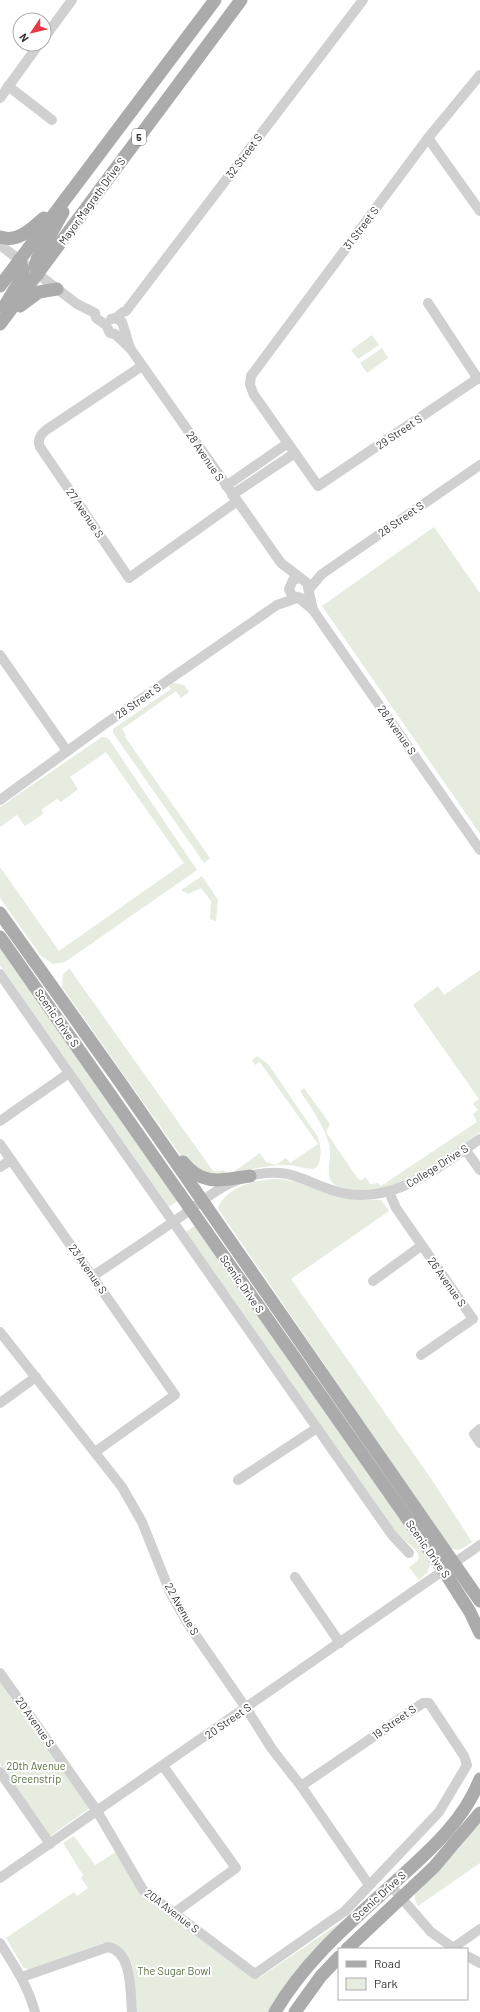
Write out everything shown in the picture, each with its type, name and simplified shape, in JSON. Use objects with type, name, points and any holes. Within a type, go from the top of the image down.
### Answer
[{"type":"main road","name":"Mayor Magrath Drive S","points":[[0,286],[216,0]]},
{"type":"main road","name":"Mayor Magrath Drive S","points":[[0,324],[240,0]]},
{"type":"main road","points":[[38,274],[36,266],[37,259],[89,167]]},
{"type":"main road","points":[[0,237],[11,240],[17,238],[61,204]]},
{"type":"main road","points":[[0,314],[23,275],[20,260]]},
{"type":"main road","points":[[0,324],[30,296],[39,292],[57,289]]},
{"type":"main road","name":"Scenic Drive S","points":[[0,913],[120,1082],[480,1601]]},
{"type":"main road","name":"Scenic Drive S","points":[[0,937],[444,1571],[470,1612],[480,1633]]},
{"type":"main road","points":[[120,1082],[190,1171],[196,1176],[211,1181],[250,1176]]},
{"type":"main road","name":"Scenic Drive S","points":[[275,2012],[301,1975],[328,1944],[438,1842],[452,1826],[466,1806],[480,1779]]},
{"type":"main road","name":"Scenic Drive S","points":[[348,1948],[451,1850],[480,1813]]},
{"type":"main road","points":[[294,2012],[320,1976],[338,1958]]},
{"type":"street","points":[[52,27],[72,0]]},
{"type":"street","name":"32 Street S","points":[[116,324],[123,312],[126,311],[363,0]]},
{"type":"street","points":[[0,98],[33,52]]},
{"type":"street","name":"31 Street S","points":[[288,443],[254,395],[250,385],[251,376],[428,138],[480,75]]},
{"type":"street","points":[[8,86],[52,120]]},
{"type":"street","points":[[428,138],[480,211]]},
{"type":"street","name":"28 Avenue S","points":[[0,245],[77,304],[94,313],[96,318],[116,324],[142,366],[281,564]]},
{"type":"street","points":[[428,303],[479,378]]},
{"type":"street","name":"27 Avenue S","points":[[142,366],[46,430],[40,435],[38,440],[40,447],[129,578],[234,499]]},
{"type":"street","name":"29 Street S","points":[[295,453],[318,486],[479,378]]},
{"type":"street","points":[[226,486],[288,443],[295,453],[234,499]]},
{"type":"street","name":"28 Street S","points":[[322,574],[480,465]]},
{"type":"street","points":[[281,564],[308,583],[313,610]]},
{"type":"street","points":[[281,564],[292,596],[298,598],[313,610]]},
{"type":"street","points":[[277,605],[293,580],[322,574]]},
{"type":"street","points":[[277,605],[304,597],[322,574]]},
{"type":"street","name":"28 Street S","points":[[0,800],[67,751],[277,605]]},
{"type":"street","name":"28 Avenue S","points":[[313,610],[480,850]]},
{"type":"street","points":[[0,655],[67,751]]},
{"type":"street","name":"Scenic Drive S","points":[[0,974],[392,1535],[409,1554]]},
{"type":"street","points":[[0,1121],[69,1073]]},
{"type":"street","name":"College Drive S","points":[[93,1276],[223,1188],[250,1176],[262,1173],[286,1174],[305,1178],[336,1191],[355,1194],[389,1192],[416,1182],[480,1139]]},
{"type":"street","name":"23 Avenue S","points":[[0,1144],[175,1395],[95,1452]]},
{"type":"street","points":[[465,1149],[480,1170]]},
{"type":"street","points":[[0,1167],[11,1160]]},
{"type":"street","name":"26 Avenue S","points":[[389,1192],[396,1208],[421,1246],[473,1319],[421,1355]]},
{"type":"street","points":[[373,1281],[421,1246]]},
{"type":"street","name":"22 Avenue S","points":[[0,1332],[122,1487],[142,1522],[170,1592],[188,1624],[246,1708],[272,1749],[301,1786],[369,1885]]},
{"type":"street","points":[[0,1403],[36,1377]]},
{"type":"street","points":[[238,1480],[317,1428]]},
{"type":"street","points":[[480,1429],[474,1434],[480,1443]]},
{"type":"street","name":"20 Street S","points":[[0,1878],[164,1766],[480,1545]]},
{"type":"street","points":[[295,1577],[340,1643]]},
{"type":"street","name":"20 Avenue S","points":[[0,1673],[97,1811]]},
{"type":"street","name":"19 Street S","points":[[301,1786],[423,1703],[429,1703],[464,1756],[467,1765]]},
{"type":"street","name":"Scenic Drive S","points":[[255,1974],[345,1911],[439,1812],[467,1765]]},
{"type":"street","points":[[164,1766],[236,1868],[174,1913]]},
{"type":"street","points":[[0,1772],[50,1844]]},
{"type":"street","name":"20A Avenue S","points":[[97,1811],[143,1890],[255,1974]]},
{"type":"street","points":[[391,1886],[431,1932],[454,1948],[480,1929]]},
{"type":"street","points":[[0,1943],[22,1977],[30,1995],[35,2012]]},
{"type":"street","points":[[22,1977],[108,1947],[114,1948],[128,1964],[132,2012]]},
{"type":"street","points":[[468,1957],[480,1963]]},
{"type":"green space","points":[[372,335],[379,345],[358,359],[351,350]]},
{"type":"green space","points":[[382,348],[388,358],[367,373],[360,363]]},
{"type":"green space","points":[[434,527],[480,593],[480,834],[322,606]]},
{"type":"green space","points":[[174,683],[184,685],[189,692],[181,698],[176,691],[122,729],[126,735],[125,737],[210,858],[204,863],[113,733],[113,729],[171,689],[169,686]]},
{"type":"green space","points":[[102,737],[108,738],[197,870],[65,962],[53,964],[41,956],[0,898],[0,867],[59,951],[184,863],[106,752],[70,777],[78,789],[61,802],[57,799],[42,809],[43,814],[25,826],[17,815],[0,827],[0,807]]},
{"type":"green space","points":[[202,876],[218,900],[216,921],[210,919],[211,901],[201,888],[188,894],[181,890]]},
{"type":"green space","points":[[0,944],[179,1200],[169,1207],[0,965]]},
{"type":"green space","points":[[69,968],[213,1171],[217,1172],[224,1170],[228,1174],[214,1178],[186,1163],[62,987],[63,975]]},
{"type":"green space","points":[[480,970],[480,1132],[425,1172],[402,1185],[379,1190],[356,1190],[342,1188],[335,1185],[329,1177],[330,1148],[327,1137],[313,1110],[300,1091],[304,1088],[330,1124],[326,1132],[358,1179],[362,1180],[366,1177],[370,1184],[378,1183],[381,1186],[477,1122],[473,1114],[478,1110],[473,1104],[479,1099],[413,1005],[438,986],[444,995]]},
{"type":"green space","points":[[257,1056],[268,1064],[318,1137],[320,1160],[317,1167],[313,1169],[291,1165],[279,1165],[230,1174],[260,1153],[266,1162],[276,1165],[286,1158],[290,1163],[318,1144],[262,1065],[259,1062],[255,1065],[252,1060]]},
{"type":"green space","points":[[282,1179],[298,1183],[335,1196],[352,1199],[381,1200],[389,1211],[291,1279],[432,1480],[472,1542],[463,1548],[456,1550],[447,1544],[219,1210],[218,1207],[223,1200],[234,1189],[249,1183]]},
{"type":"green space","points":[[197,1224],[431,1562],[427,1573],[419,1580],[409,1567],[419,1558],[417,1551],[396,1533],[186,1232]]},
{"type":"green space","name":"20th Avenue Greenstrip","points":[[0,1679],[90,1808],[50,1836],[0,1764]]},
{"type":"green space","points":[[480,1820],[480,1863],[418,1906],[415,1899],[415,1892],[459,1849]]},
{"type":"green space","name":"The Sugar Bowl","points":[[74,1836],[95,1865],[116,1852],[141,1895],[253,1978],[259,1978],[344,1920],[301,1966],[271,2012],[137,2012],[132,1964],[117,1945],[103,1943],[29,1970],[23,1967],[6,1938],[74,1892],[77,1896],[88,1888],[81,1878],[83,1875],[63,1843]]}]
